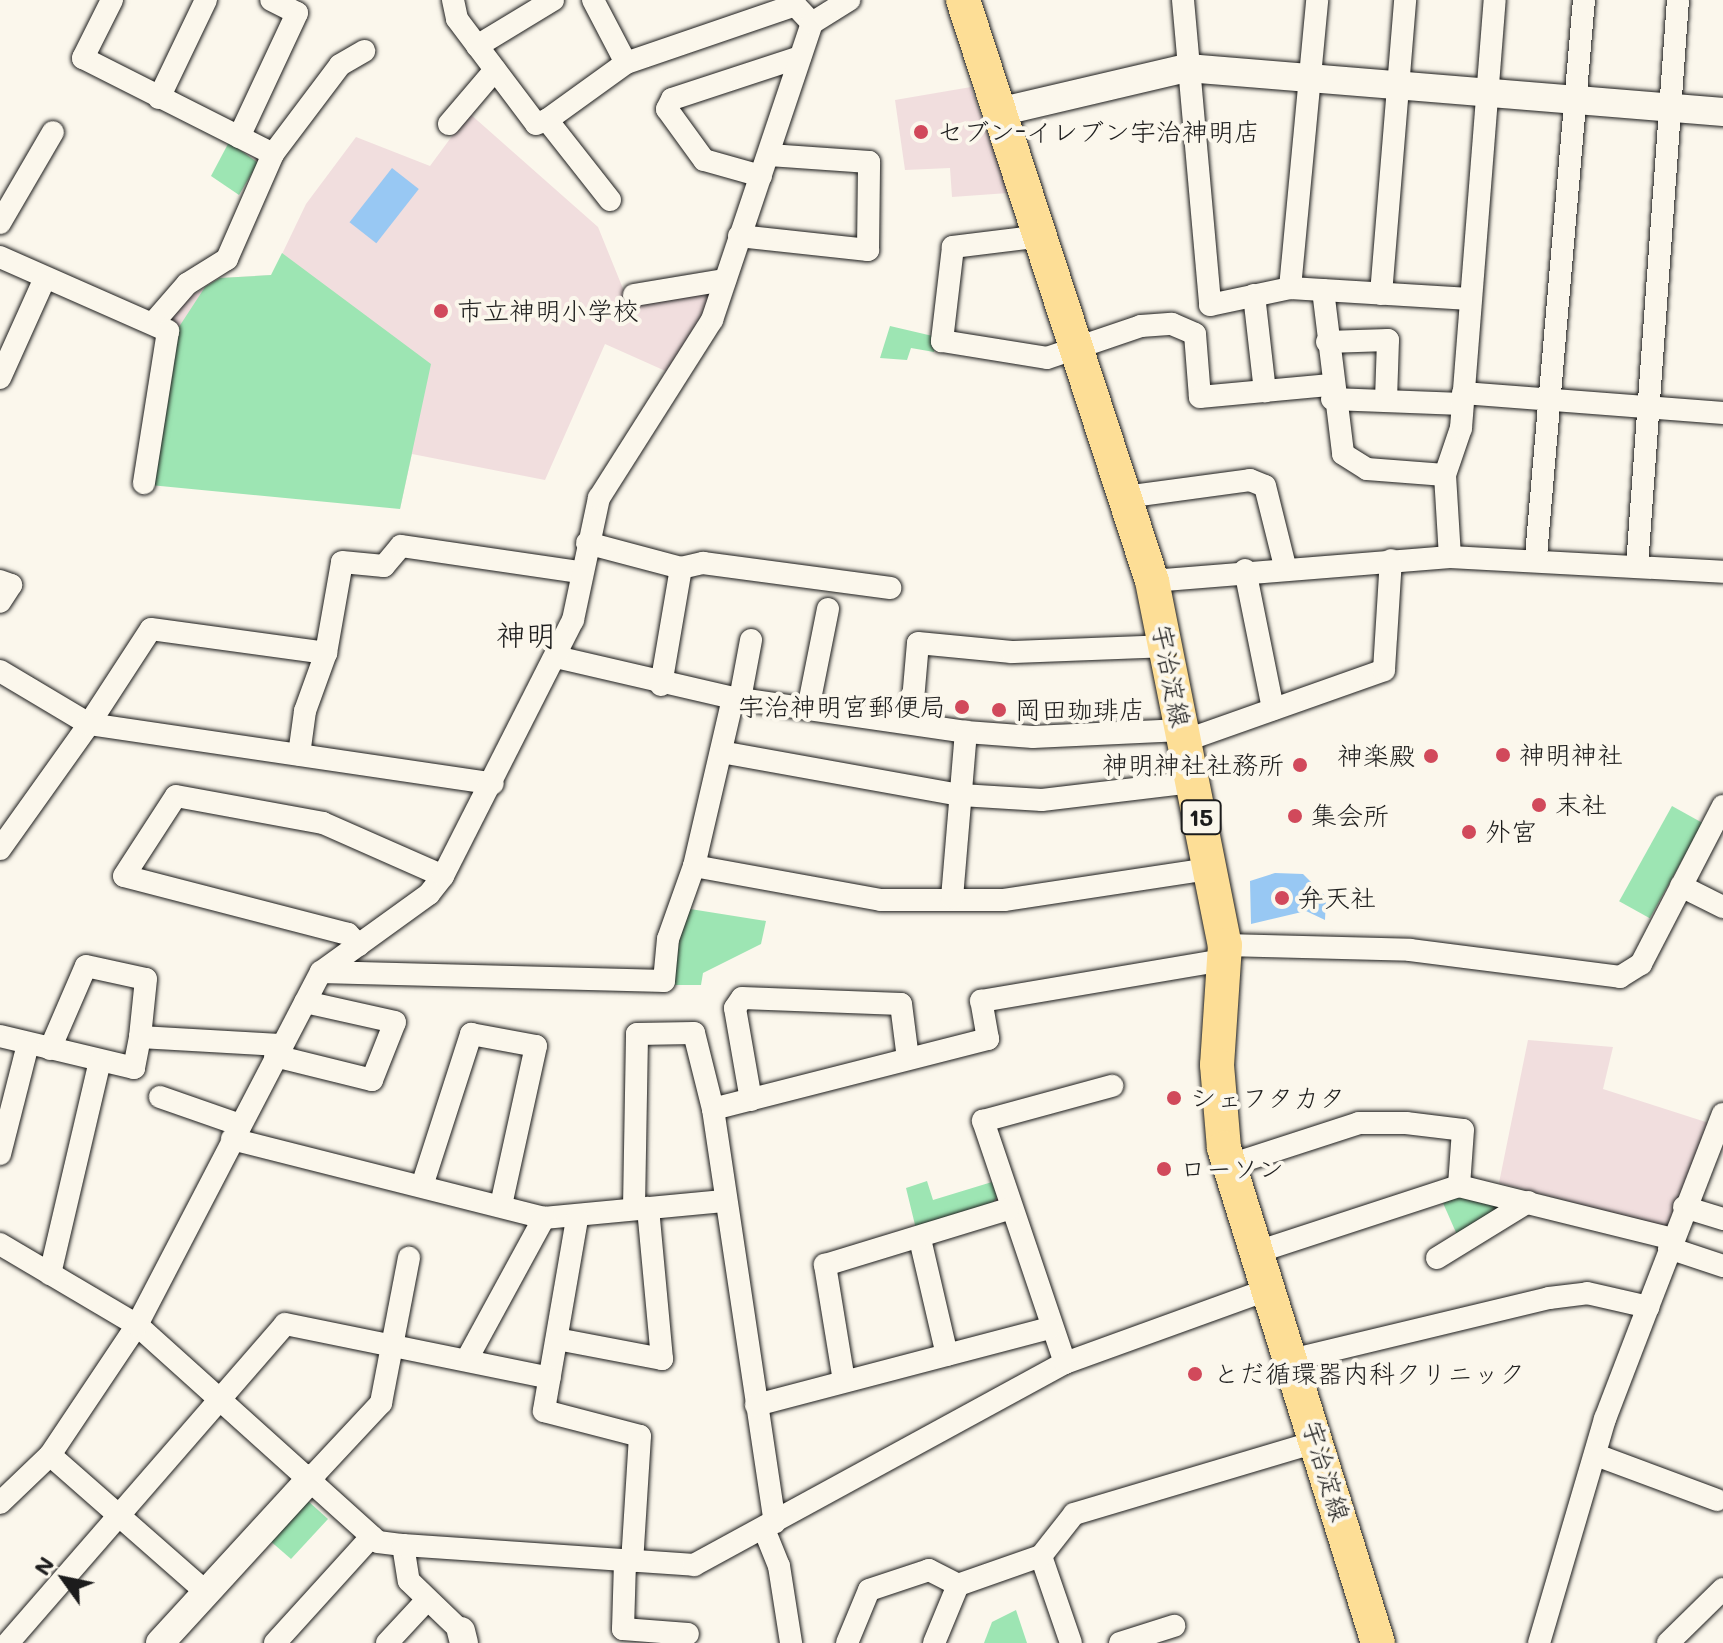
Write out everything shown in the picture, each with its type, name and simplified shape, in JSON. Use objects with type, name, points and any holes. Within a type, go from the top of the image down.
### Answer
[{"type":"main road","name":"宇治淀線","points":[[963,0],[1003,111],[1152,581],[1225,953],[1218,1103],[1230,1165],[1378,1643]]},
{"type":"street","points":[[112,0],[83,58],[273,154]]},
{"type":"street","points":[[159,98],[206,0]]},
{"type":"street","points":[[239,137],[297,13],[271,0]]},
{"type":"street","points":[[453,0],[477,46],[536,124],[547,120],[626,63],[746,10],[795,5],[812,23]]},
{"type":"street","points":[[477,46],[553,0]]},
{"type":"street","points":[[593,0],[626,63]]},
{"type":"street","points":[[0,1503],[50,1455],[137,1325],[321,972],[443,876],[493,784],[573,620],[579,572],[599,498],[712,320],[812,23],[849,0]]},
{"type":"street","points":[[1183,0],[1210,305],[1290,288],[1470,299]]},
{"type":"street","points":[[1290,288],[1317,0]]},
{"type":"street","points":[[1381,294],[1405,0]]},
{"type":"street","points":[[1450,557],[1445,475],[1463,398],[1485,93],[1495,0]]},
{"type":"street","points":[[1536,556],[1572,100],[1584,0]]},
{"type":"street","points":[[1637,566],[1678,0]]},
{"type":"street","points":[[154,322],[187,284],[227,259],[273,154],[340,65],[364,51]]},
{"type":"street","points":[[739,236],[868,250],[869,162],[765,166],[704,160],[667,109],[672,99],[800,57]]},
{"type":"street","points":[[1003,111],[1187,68],[1723,112]]},
{"type":"street","points":[[453,112],[495,70]]},
{"type":"street","points":[[547,120],[610,200]]},
{"type":"street","points":[[0,223],[53,132]]},
{"type":"street","points":[[1042,236],[953,247],[942,341],[1047,358],[1172,324],[1195,334],[1200,397],[1265,391],[1331,392],[1386,401],[1550,399],[1723,413]]},
{"type":"street","points":[[0,257],[44,280],[154,322],[168,331],[144,483]]},
{"type":"street","points":[[0,378],[44,280]]},
{"type":"street","points":[[634,295],[725,280]]},
{"type":"street","points":[[1323,290],[1331,392],[1343,454],[1352,464],[1445,475]]},
{"type":"street","points":[[1254,295],[1265,391]]},
{"type":"street","points":[[1327,342],[1388,340],[1386,401]]},
{"type":"street","points":[[1125,497],[1250,480],[1265,486],[1285,566]]},
{"type":"street","points":[[587,543],[681,568],[703,563],[890,588]]},
{"type":"street","points":[[299,755],[305,711],[326,653],[342,562],[384,566],[401,546],[579,572]]},
{"type":"street","points":[[1152,581],[1285,566],[1450,557],[1536,556],[1723,572]]},
{"type":"street","points":[[556,657],[661,685],[737,699],[966,732],[1033,737],[1183,735],[1273,709],[1384,670],[1391,560]]},
{"type":"street","points":[[661,685],[681,568]]},
{"type":"street","points":[[1245,570],[1273,709]]},
{"type":"street","points":[[0,581],[11,585],[0,602]]},
{"type":"street","points":[[808,709],[828,609]]},
{"type":"street","points":[[0,849],[89,724],[151,629],[326,653]]},
{"type":"street","points":[[321,972],[664,981],[668,939],[694,866],[751,640]]},
{"type":"street","points":[[911,723],[918,643],[1012,652],[1165,646]]},
{"type":"street","points":[[0,671],[89,724],[493,784]]},
{"type":"street","points":[[952,898],[966,732]]},
{"type":"street","points":[[721,752],[961,795],[1042,800],[1192,782]]},
{"type":"street","points":[[359,945],[348,934],[124,876],[176,796],[323,823],[443,876]]},
{"type":"street","points":[[713,1109],[988,1039],[981,1001],[1225,953],[1410,950],[1620,977],[1641,964],[1723,806]]},
{"type":"street","points":[[694,866],[881,900],[1004,900],[1210,869]]},
{"type":"street","points":[[1681,886],[1723,907]]},
{"type":"street","points":[[0,1036],[39,1047],[134,1068],[146,979],[86,966],[39,1047],[0,1154]]},
{"type":"street","points":[[751,1100],[735,1008],[742,998],[901,1004],[908,1059]]},
{"type":"street","points":[[140,1037],[278,1051],[372,1080],[395,1022],[305,1002]]},
{"type":"street","points":[[557,1339],[662,1359],[641,1208],[637,1034],[694,1033],[713,1109],[723,1201],[756,1405],[769,1526],[779,1566],[791,1643]]},
{"type":"street","points":[[422,1186],[471,1034],[536,1046],[501,1205]]},
{"type":"street","points":[[50,1274],[100,1061]]},
{"type":"street","points":[[1065,1363],[1049,1328],[1008,1209],[983,1121],[1112,1086]]},
{"type":"street","points":[[160,1097],[236,1132],[544,1218],[577,1219],[641,1208],[723,1201]]},
{"type":"street","points":[[1539,1643],[1596,1455],[1684,1207],[1723,1114]]},
{"type":"street","points":[[1230,1165],[1359,1123],[1406,1123],[1463,1130],[1459,1186]]},
{"type":"street","points":[[1257,1252],[1459,1186],[1528,1202],[1671,1243],[1723,1266]]},
{"type":"street","points":[[1437,1258],[1528,1202]]},
{"type":"street","points":[[1684,1207],[1723,1219]]},
{"type":"street","points":[[844,1381],[825,1265],[920,1239],[1008,1209]]},
{"type":"street","points":[[467,1359],[544,1218]]},
{"type":"street","points":[[577,1219],[544,1411],[640,1436],[623,1629],[688,1634]]},
{"type":"street","points":[[920,1239],[947,1355]]},
{"type":"street","points":[[0,1244],[137,1325],[311,1478],[372,1536],[403,1545],[694,1565],[1065,1363],[1269,1289]]},
{"type":"street","points":[[160,1643],[381,1403],[390,1342],[409,1258]]},
{"type":"street","points":[[1291,1360],[1549,1298],[1587,1293],[1648,1307]]},
{"type":"street","points":[[13,1635],[120,1519],[285,1324],[376,1346],[390,1342],[550,1378]]},
{"type":"street","points":[[756,1405],[1049,1328]]},
{"type":"street","points":[[847,1643],[869,1590],[929,1570],[958,1585],[1041,1556],[1074,1514],[1316,1442]]},
{"type":"street","points":[[50,1455],[206,1592]]},
{"type":"street","points":[[1596,1455],[1717,1500]]},
{"type":"street","points":[[275,1643],[372,1536]]},
{"type":"street","points":[[403,1545],[401,1565],[427,1600],[462,1637]]},
{"type":"street","points":[[1041,1556],[1071,1643]]},
{"type":"street","points":[[934,1643],[958,1585]]},
{"type":"street","points":[[1668,1643],[1723,1589]]},
{"type":"street","points":[[387,1643],[427,1600]]},
{"type":"street","points":[[1120,1643],[1174,1626]]},
{"type":"shaded area","points":[[971,87],[1008,193],[952,197],[950,168],[905,170],[895,100]]},
{"type":"shaded area","name":"市立神明小学校","points":[[469,113],[598,227],[628,301],[716,288],[670,373],[605,344],[545,480],[412,454],[400,509],[166,324],[180,303],[220,278],[272,275],[306,204],[356,137],[430,166]]},
{"type":"shaded area","points":[[1528,1040],[1613,1047],[1603,1089],[1712,1124],[1671,1228],[1499,1183]]},
{"type":"green space","points":[[229,142],[258,163],[239,195],[211,176]]},
{"type":"green space","points":[[282,253],[431,364],[400,509],[150,485],[175,333],[205,287],[220,278],[271,275]]},
{"type":"green space","points":[[890,326],[937,337],[934,352],[911,348],[907,360],[880,358]]},
{"type":"green space","points":[[1672,806],[1703,823],[1650,918],[1619,901]]},
{"type":"green space","points":[[684,908],[766,921],[761,944],[703,973],[701,985],[673,985]]},
{"type":"green space","points":[[927,1181],[933,1200],[992,1182],[997,1197],[990,1207],[916,1229],[906,1188]]},
{"type":"green space","points":[[1462,1192],[1507,1203],[1458,1237],[1443,1203]]},
{"type":"green space","points":[[308,1501],[328,1519],[291,1559],[268,1539]]},
{"type":"green space","points":[[1016,1610],[1027,1643],[984,1643],[992,1622]]},
{"type":"water","points":[[392,168],[419,189],[376,243],[350,222]]},
{"type":"water","points":[[1275,873],[1303,874],[1326,897],[1325,920],[1306,911],[1251,924],[1250,881]]},
{"type":"place","name":"セブン-イレブン宇治神明店","points":[[921,132]]},
{"type":"place","name":"市立神明小学校","points":[[441,311]]},
{"type":"place","name":"宇治神明宮郵便局","points":[[962,707]]},
{"type":"place","name":"岡田珈琲店","points":[[999,710]]},
{"type":"place","name":"神明神社","points":[[1503,755]]},
{"type":"place","name":"神楽殿","points":[[1431,756]]},
{"type":"place","name":"神明神社社務所","points":[[1300,765]]},
{"type":"place","name":"末社","points":[[1539,805]]},
{"type":"place","name":"集会所","points":[[1295,816]]},
{"type":"place","name":"外宮","points":[[1469,832]]},
{"type":"place","name":"弁天社","points":[[1282,898]]},
{"type":"place","name":"シェフタカタ","points":[[1174,1098]]},
{"type":"place","name":"ローソン","points":[[1164,1169]]},
{"type":"place","name":"とだ循環器内科クリニック","points":[[1195,1374]]},
{"type":"district","name":"神明","points":[[526,634]]}]
